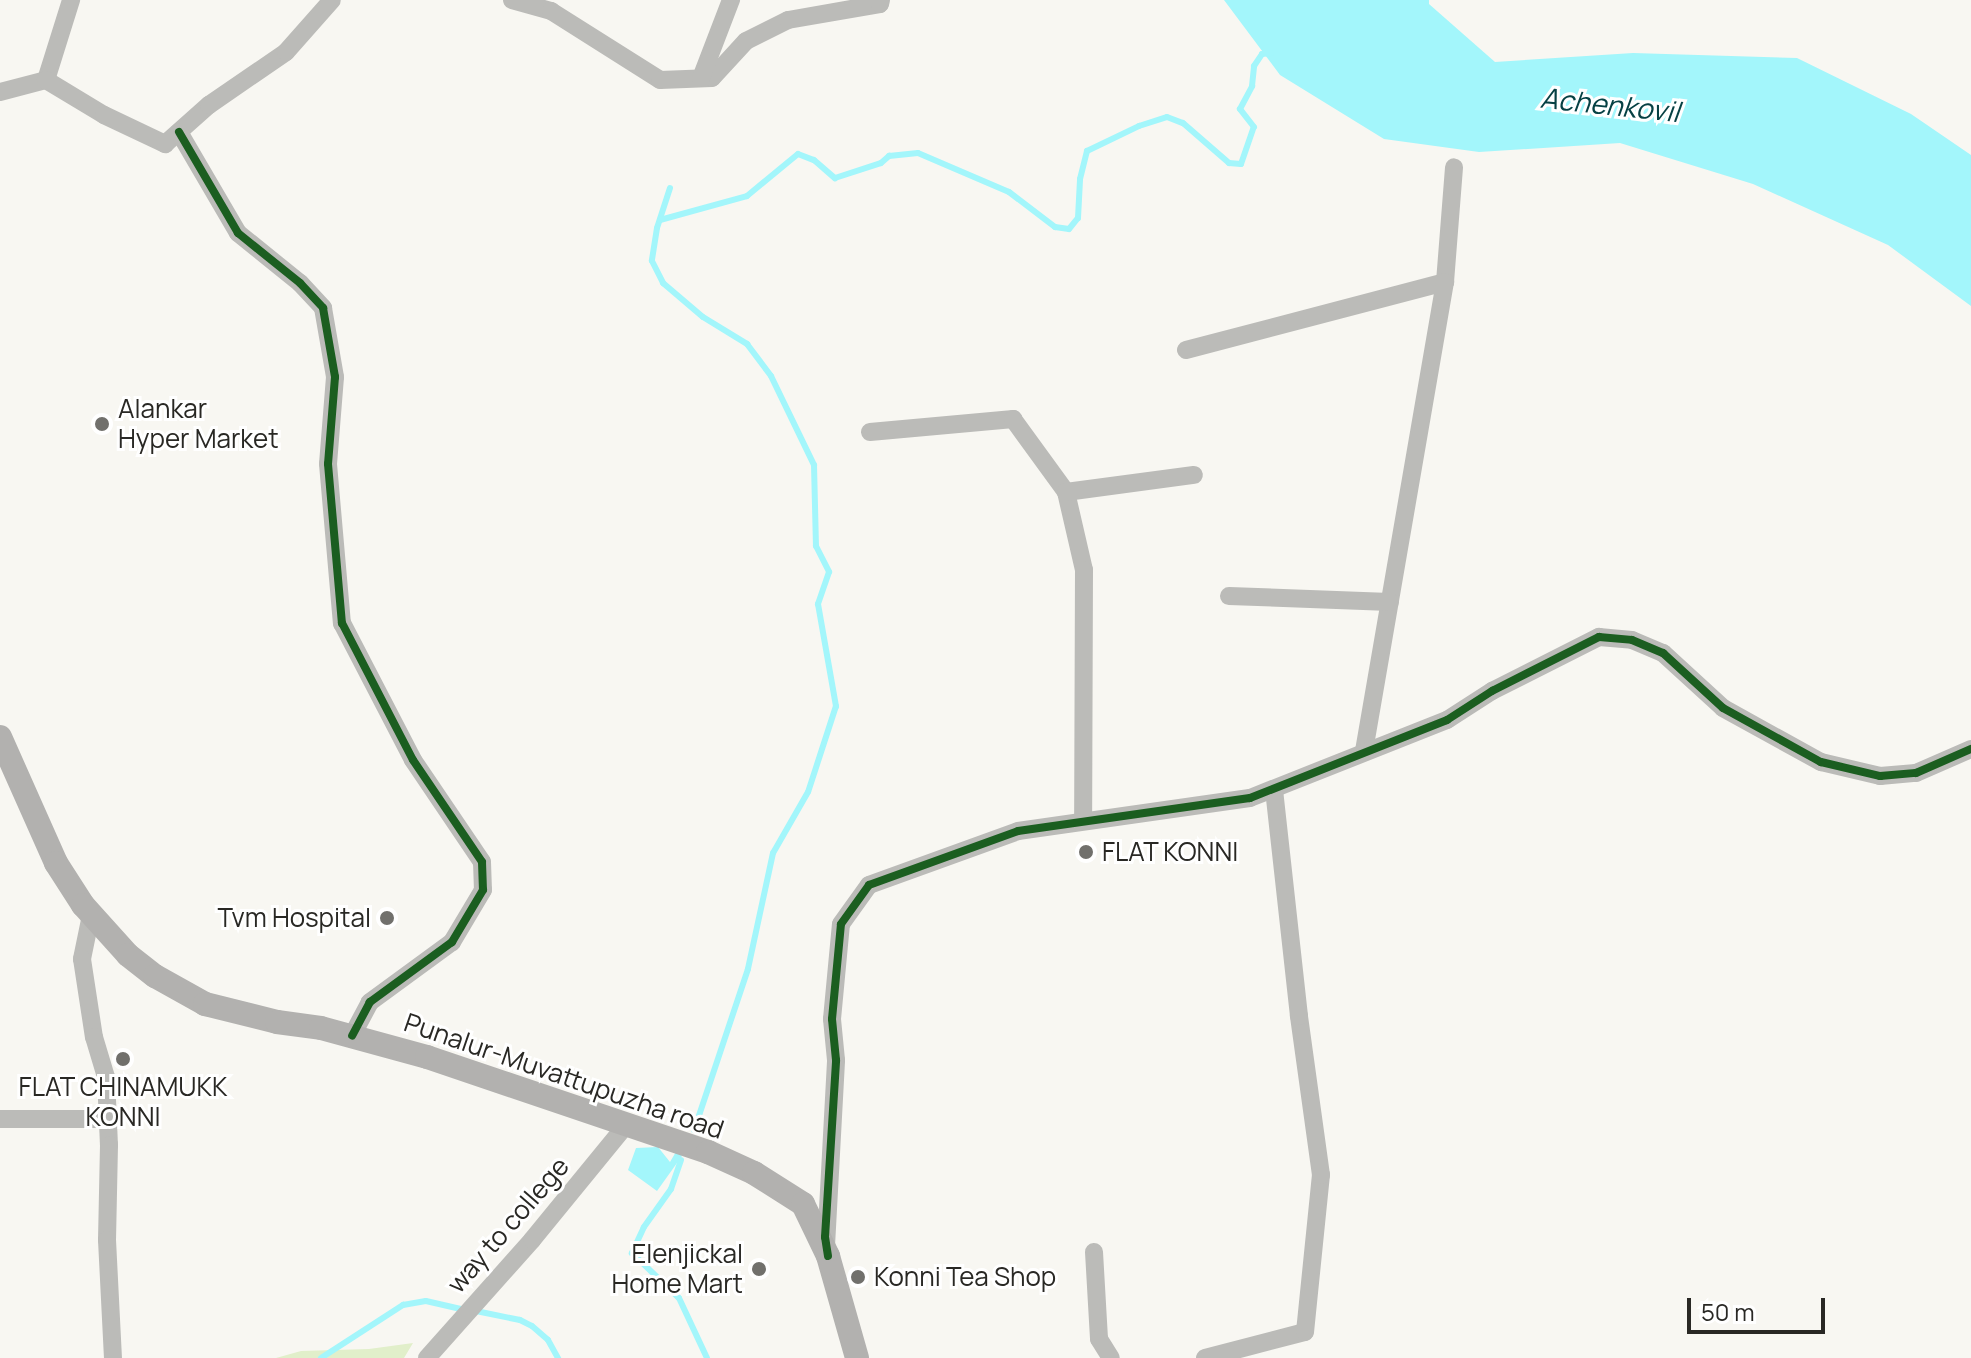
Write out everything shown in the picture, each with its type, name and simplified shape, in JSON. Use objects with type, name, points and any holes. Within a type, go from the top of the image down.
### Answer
[{"type":"main road","name":"Punalur-Muvattupuzha road","points":[[2,744],[56,863],[91,915],[128,955],[205,1004],[352,1036],[427,1057],[708,1152],[754,1173],[803,1204],[828,1256],[857,1358]]},
{"type":"street","points":[[46,80],[71,0]]},
{"type":"street","points":[[0,92],[46,80],[104,115],[165,144],[209,105],[286,52],[332,0]]},
{"type":"street","points":[[512,0],[551,11],[660,80],[712,78],[746,41],[788,20],[880,4],[881,0]]},
{"type":"street","points":[[701,78],[731,0]]},
{"type":"street","points":[[179,132],[238,233],[300,283],[323,308],[335,377],[328,464],[342,623],[413,760],[482,862],[483,890],[452,942],[416,972],[370,1002],[352,1036]]},
{"type":"street","points":[[1364,752],[1445,282],[1454,167]]},
{"type":"street","points":[[1186,350],[1445,282]]},
{"type":"street","points":[[870,432],[1013,419],[1066,492],[1084,570],[1083,821]]},
{"type":"street","points":[[1066,492],[1194,475]]},
{"type":"street","points":[[1229,596],[1390,602]]},
{"type":"street","points":[[828,1256],[825,1237],[836,1060],[832,1019],[841,924],[869,885],[1018,831],[1250,798],[1447,720],[1492,691],[1599,637],[1632,640],[1663,653],[1723,708],[1821,762],[1880,776],[1916,773],[1971,749]]},
{"type":"street","points":[[1205,1358],[1305,1332],[1321,1175],[1299,1016],[1274,789]]},
{"type":"street","points":[[91,915],[82,959],[94,1037],[106,1077],[107,1240],[113,1358]]},
{"type":"street","points":[[0,1119],[108,1119]]},
{"type":"street","name":"way to college","points":[[427,1358],[532,1240],[627,1124]]},
{"type":"street","points":[[1094,1252],[1099,1339],[1111,1358]]},
{"type":"green space","points":[[413,1343],[404,1358],[276,1358],[301,1351],[369,1349]]},
{"type":"water","name":"Achenkovil","points":[[1224,0],[1429,0],[1429,4],[1495,62],[1633,53],[1797,58],[1911,114],[1971,155],[1971,306],[1888,245],[1753,184],[1620,143],[1479,152],[1384,139],[1280,75]]},
{"type":"water","points":[[658,1147],[670,1162],[677,1150],[682,1156],[657,1191],[628,1170],[636,1148]]},
{"type":"waterway","points":[[660,220],[747,196],[798,154],[814,160],[835,178],[881,163],[889,156],[918,153],[1009,192],[1055,227],[1069,229],[1078,218],[1080,179],[1087,151],[1139,126],[1167,117],[1183,123],[1229,163],[1241,164],[1254,127],[1240,109],[1252,86],[1254,66],[1262,54],[1271,53]]},
{"type":"waterway","points":[[670,188],[657,228],[652,261],[663,283],[703,317],[747,344],[771,376],[814,465],[816,546],[829,572],[818,604],[836,706],[808,792],[773,853],[748,969],[694,1130]]},
{"type":"waterway","points":[[681,1160],[671,1189],[644,1227],[632,1253],[679,1298],[707,1358]]},
{"type":"waterway","points":[[321,1358],[403,1305],[426,1301],[464,1310]]},
{"type":"waterway","points":[[476,1311],[520,1320],[532,1326],[548,1340],[558,1358]]},
{"type":"cycle path","points":[[179,132],[238,233],[300,283],[323,308],[335,377],[328,464],[342,623],[413,760],[482,862],[483,890],[452,942],[370,1002],[352,1036]]},
{"type":"cycle path","points":[[828,1256],[825,1237],[836,1060],[832,1019],[841,924],[869,885],[1018,831],[1250,798],[1447,720],[1492,691],[1599,637],[1632,640],[1663,653],[1723,708],[1821,762],[1880,776],[1916,773],[1971,749]]},
{"type":"place","name":"Alankar Hyper Market","points":[[102,424]]},
{"type":"place","name":"FLAT KONNI","points":[[1086,852]]},
{"type":"place","name":"Tvm Hospital","points":[[387,918]]},
{"type":"place","name":"FLAT CHINAMUKK KONNI","points":[[123,1059]]},
{"type":"place","name":"Elenjickal Home Mart","points":[[759,1269]]},
{"type":"place","name":"Konni Tea Shop","points":[[858,1277]]}]
